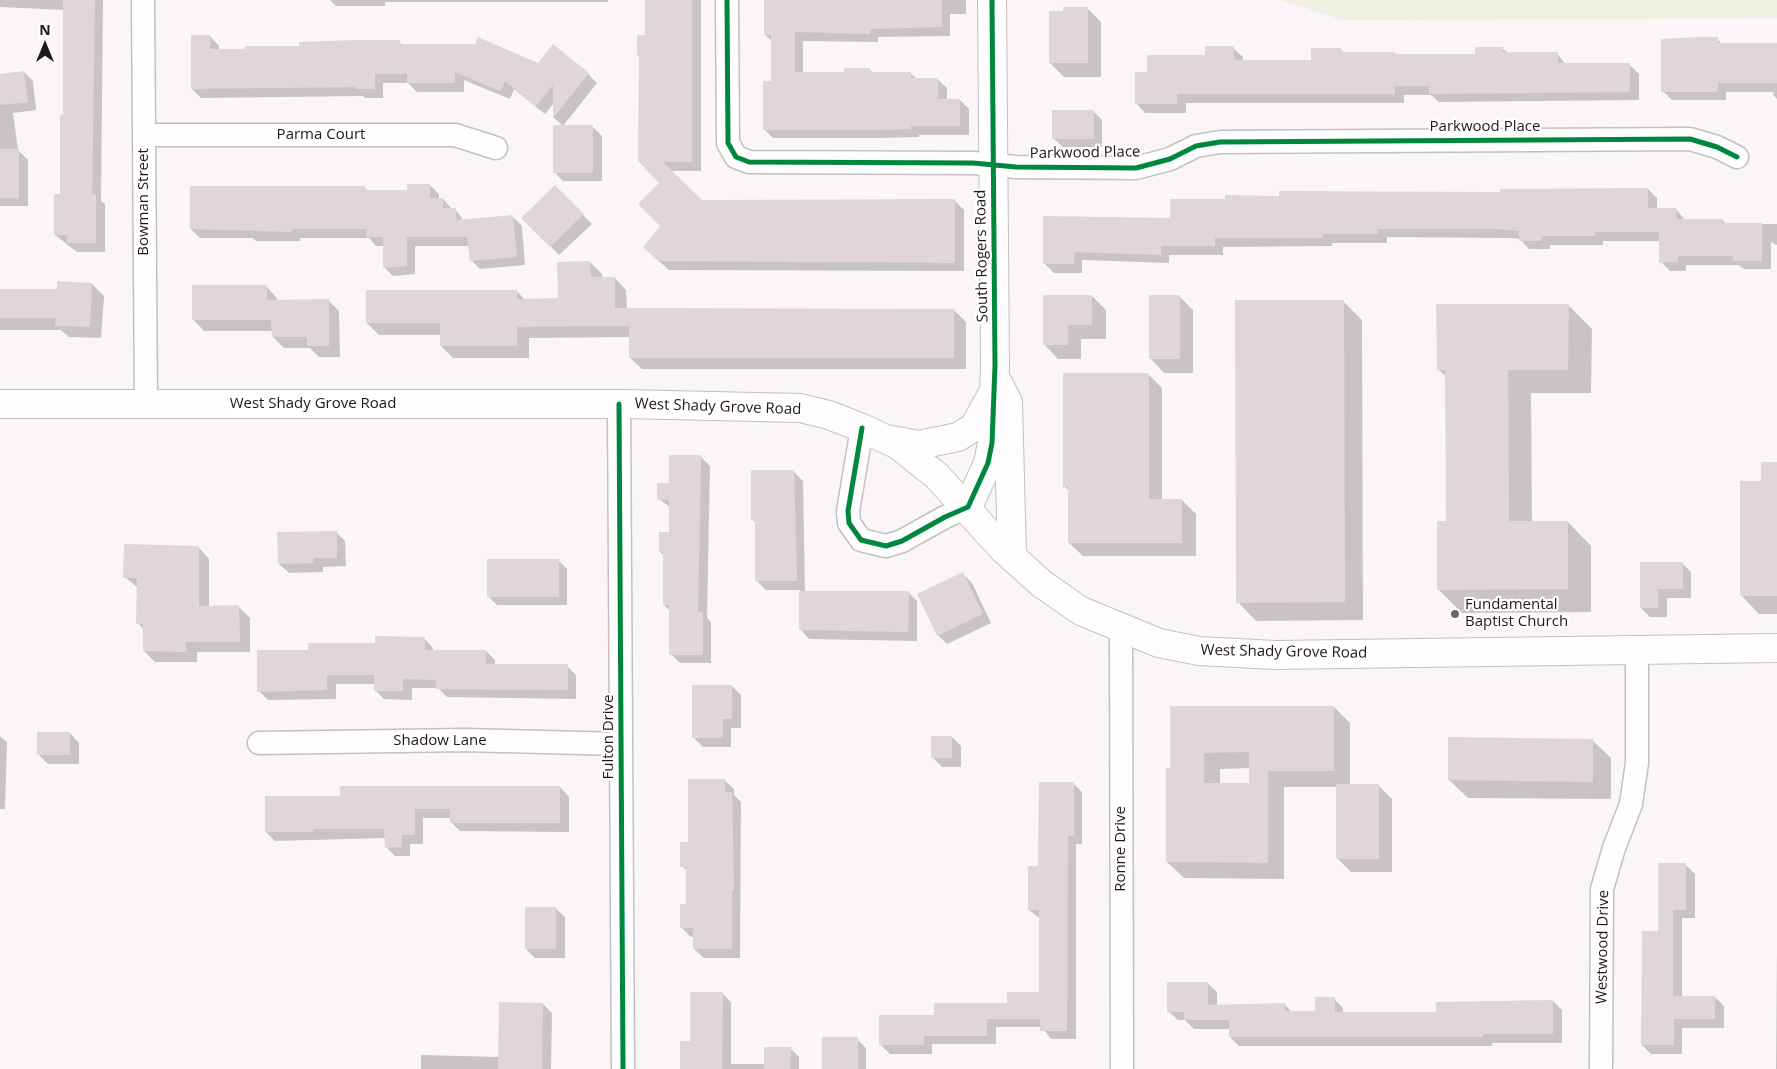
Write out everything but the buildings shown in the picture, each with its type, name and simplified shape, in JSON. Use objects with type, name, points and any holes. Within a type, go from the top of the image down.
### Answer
[{"type":"main road","name":"South Rogers Road","points":[[968,508],[988,463],[992,443],[994,384],[994,165],[992,0]]},
{"type":"main road","points":[[886,440],[919,445],[958,437],[974,427],[994,384],[1008,402],[1012,556]]},
{"type":"main road","name":"West Shady Grove Road","points":[[0,404],[619,404],[800,408],[829,415],[898,445],[937,476],[1012,556],[1042,584],[1081,611],[1159,643],[1199,651],[1275,654],[1777,648]]},
{"type":"street","name":"Bowman Street","points":[[143,0],[146,404]]},
{"type":"street","name":"Parkwood Place","points":[[727,0],[728,143],[736,157],[749,162],[973,163],[1136,168],[1170,159],[1196,146],[1230,142],[1690,139],[1717,147],[1737,157]]},
{"type":"street","name":"Parma Court","points":[[144,135],[455,135],[496,148]]},
{"type":"street","name":"Fulton Drive","points":[[619,404],[624,1069]]},
{"type":"street","points":[[862,428],[848,511],[849,522],[861,540],[886,546],[968,508]]},
{"type":"street","name":"Ronne Drive","points":[[1121,629],[1122,1069]]},
{"type":"street","name":"Westwood Drive","points":[[1601,1069],[1602,889],[1614,848],[1631,804],[1637,763],[1637,650]]},
{"type":"street","name":"Shadow Lane","points":[[259,743],[466,740],[621,744]]},
{"type":"shaded area","points":[[1281,0],[1777,0],[1777,18],[1342,20]]},
{"type":"cycle path","points":[[727,0],[728,143],[736,157],[749,162],[973,163],[1016,167],[1136,168],[1170,159],[1196,146],[1220,142],[1690,139],[1717,147],[1737,157]]},
{"type":"cycle path","points":[[862,428],[848,511],[849,523],[861,540],[886,546],[902,541],[945,517],[968,507],[988,463],[992,443],[995,366],[992,0]]},
{"type":"cycle path","points":[[619,404],[623,1069]]},
{"type":"place","name":"Fundamental Baptist Church","points":[[1455,614]]}]
